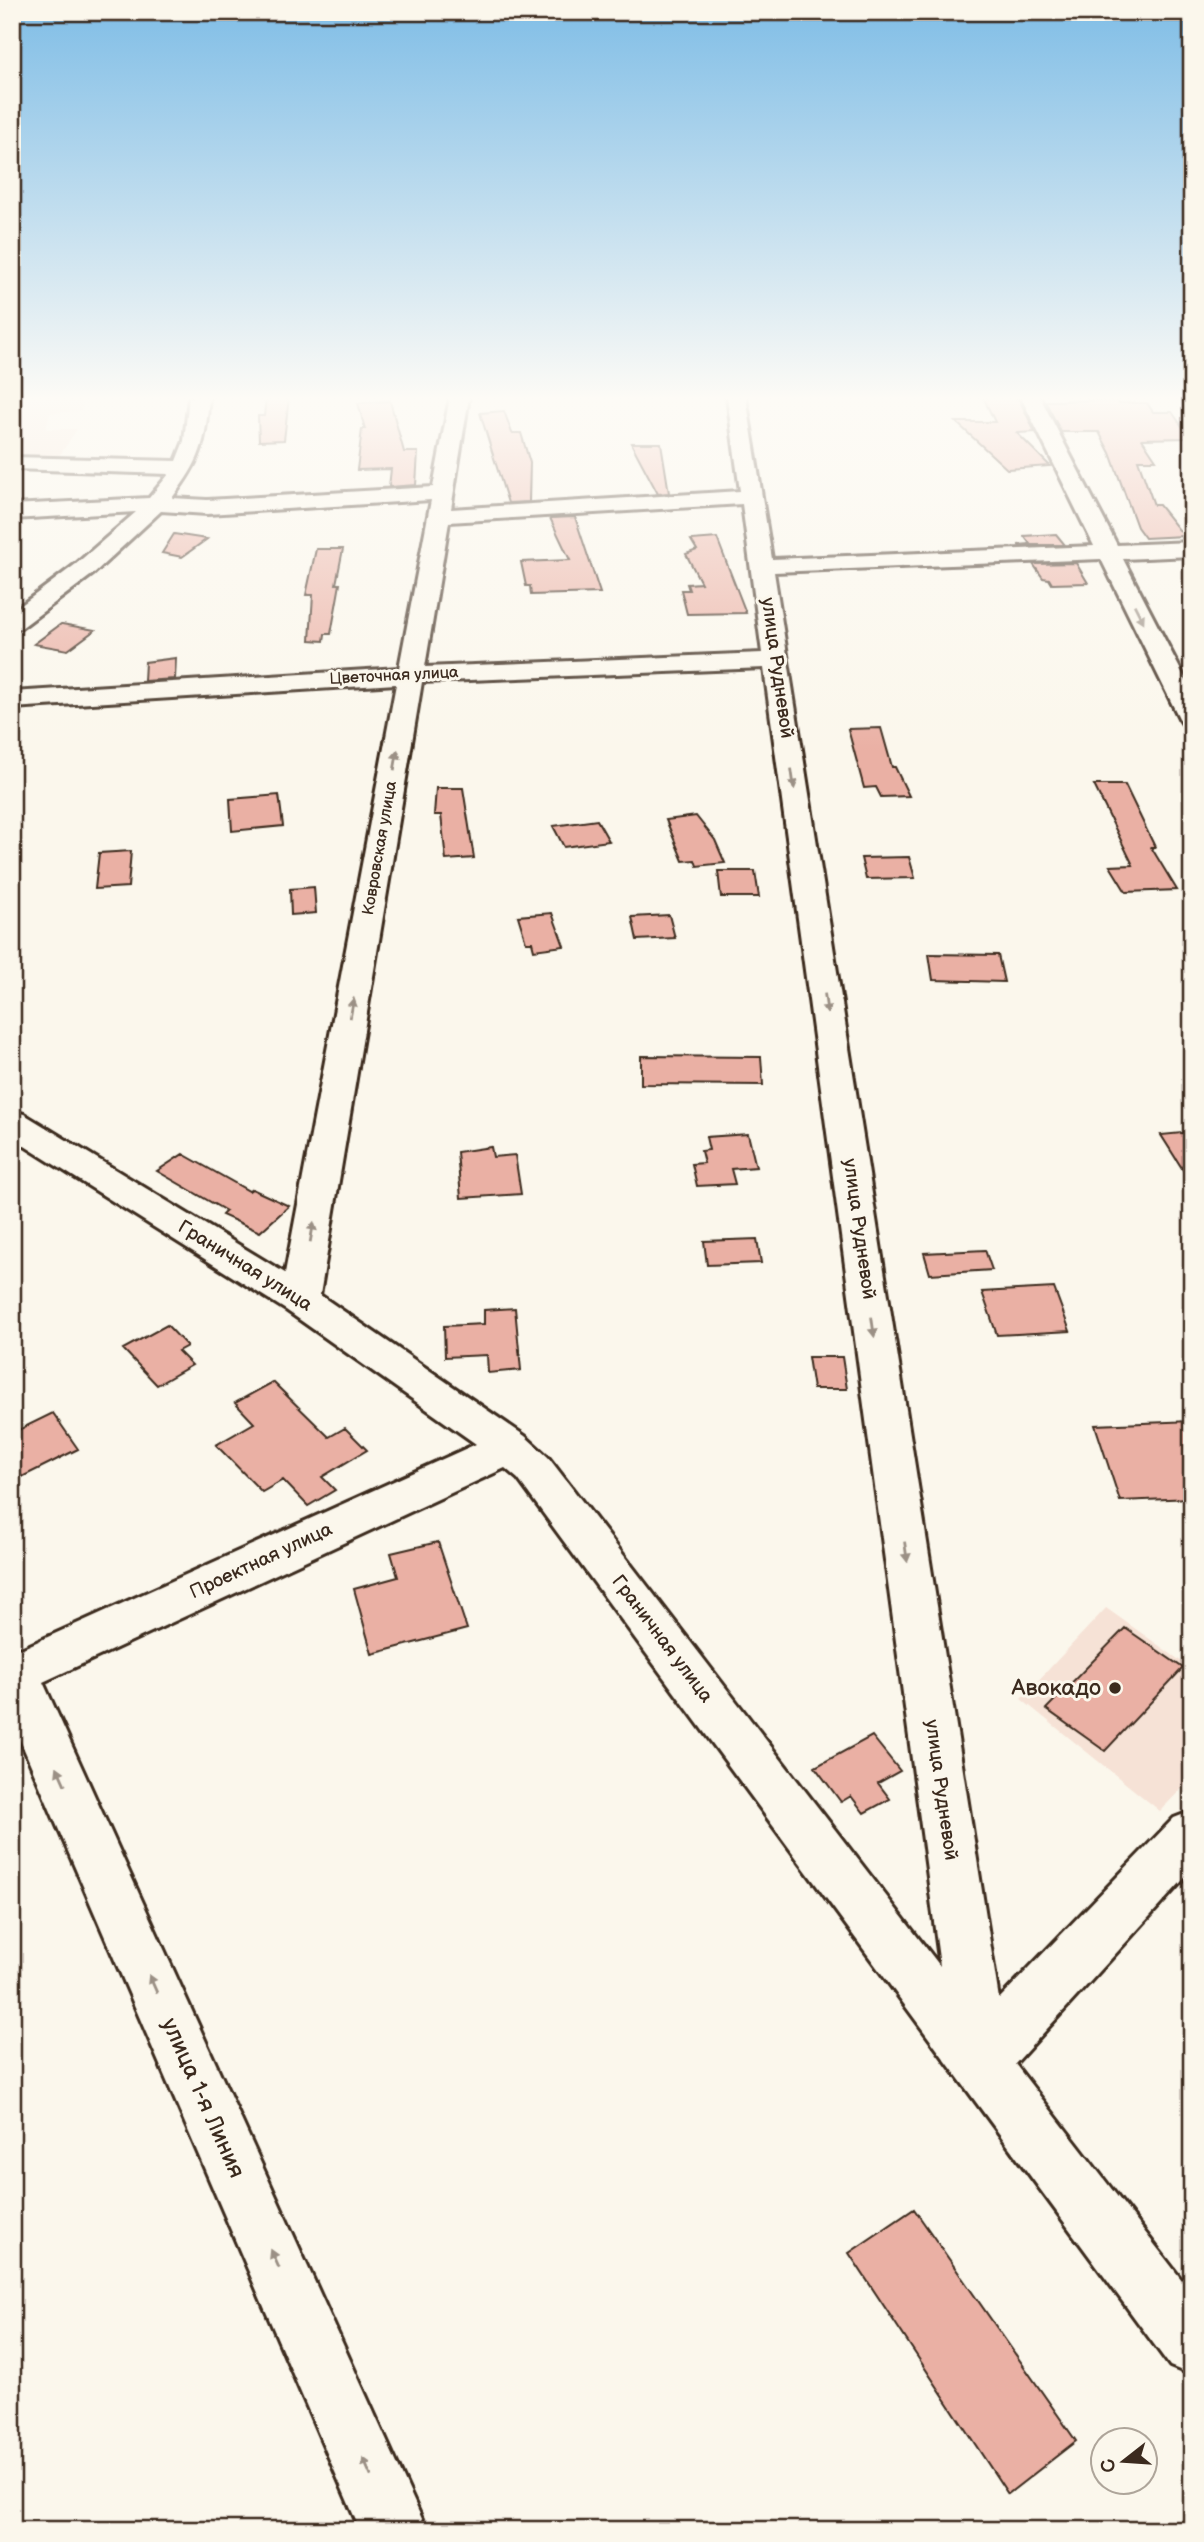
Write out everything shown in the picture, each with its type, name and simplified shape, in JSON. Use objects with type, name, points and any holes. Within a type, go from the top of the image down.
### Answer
[{"type":"street","points":[[12,622],[54,595],[144,516]]},
{"type":"street","name":"Ковровская улица","points":[[300,1300],[439,516]]},
{"type":"street","name":"улица Рудневой","points":[[755,516],[981,2062]]},
{"type":"street","points":[[1091,516],[1192,718]]},
{"type":"street","points":[[762,566],[1192,549]]},
{"type":"street","points":[[12,598],[54,595]]},
{"type":"street","name":"Цветочная улица","points":[[12,700],[411,675],[776,660]]},
{"type":"street","name":"Граничная улица","points":[[12,1122],[300,1300],[510,1447],[533,1468],[1192,2344]]},
{"type":"street","name":"Проектная улица","points":[[13,1672],[510,1447]]},
{"type":"street","name":"улица 1-я Линия","points":[[13,1672],[394,2530]]},
{"type":"street","points":[[981,2062],[1020,2016],[1192,1834]]},
{"type":"shaded area","points":[[1106,1608],[1192,1669],[1192,1778],[1160,1811],[1021,1699]]},
{"type":"building","points":[[1133,516],[1168,516],[1184,536],[1145,538]]},
{"type":"building","points":[[575,517],[600,593],[531,595],[530,586],[526,586],[521,562],[570,560],[550,518]]},
{"type":"building","points":[[174,534],[207,539],[182,557],[162,553]]},
{"type":"building","points":[[1056,534],[1065,545],[1018,545],[1030,544],[1024,536]]},
{"type":"building","points":[[717,538],[746,613],[687,614],[681,590],[689,590],[687,584],[701,583],[686,554],[697,550],[691,540]]},
{"type":"building","points":[[316,549],[343,549],[331,634],[325,634],[324,641],[310,640],[313,595],[306,595]]},
{"type":"building","points":[[1076,563],[1088,583],[1052,584],[1049,579],[1043,578],[1033,564]]},
{"type":"building","points":[[61,624],[95,630],[68,650],[34,644]]},
{"type":"building","points":[[176,658],[175,679],[144,681],[145,662]]},
{"type":"building","points":[[881,728],[892,767],[895,767],[909,796],[881,797],[876,787],[864,788],[848,729]]},
{"type":"building","points":[[1094,785],[1125,785],[1155,847],[1151,847],[1177,890],[1126,892],[1110,866],[1133,865]]},
{"type":"building","points":[[436,788],[463,788],[474,858],[446,860],[441,815],[434,815]]},
{"type":"building","points":[[279,795],[283,826],[232,831],[230,799]]},
{"type":"building","points":[[696,816],[715,840],[725,863],[697,866],[695,860],[683,861],[666,820]]},
{"type":"building","points":[[597,820],[609,841],[564,847],[553,826]]},
{"type":"building","points":[[131,851],[128,887],[95,889],[99,853]]},
{"type":"building","points":[[909,857],[915,878],[866,879],[861,858]]},
{"type":"building","points":[[718,871],[755,871],[759,897],[721,897]]},
{"type":"building","points":[[314,887],[316,913],[291,915],[290,889]]},
{"type":"building","points":[[552,913],[564,946],[534,950],[532,942],[526,942],[518,916]]},
{"type":"building","points":[[669,915],[675,938],[637,940],[632,917]]},
{"type":"building","points":[[929,954],[998,955],[1004,982],[933,980]]},
{"type":"building","points":[[641,1056],[761,1057],[763,1085],[641,1084]]},
{"type":"building","points":[[1192,1132],[1192,1184],[1161,1135]]},
{"type":"building","points":[[748,1134],[756,1167],[731,1169],[735,1184],[697,1186],[692,1164],[704,1163],[701,1151],[709,1150],[706,1137]]},
{"type":"building","points":[[491,1147],[493,1157],[515,1155],[521,1194],[461,1198],[457,1152]]},
{"type":"building","points":[[183,1154],[249,1191],[252,1189],[289,1206],[260,1232],[222,1215],[226,1211],[157,1171]]},
{"type":"building","points":[[757,1239],[761,1263],[707,1265],[704,1241]]},
{"type":"building","points":[[985,1250],[992,1270],[930,1274],[924,1253]]},
{"type":"building","points":[[1054,1288],[1070,1331],[997,1335],[982,1292]]},
{"type":"building","points":[[515,1308],[521,1370],[488,1373],[487,1355],[445,1357],[444,1326],[484,1324],[484,1310]]},
{"type":"building","points":[[167,1325],[187,1346],[178,1351],[192,1365],[157,1385],[123,1349]]},
{"type":"building","points":[[808,1357],[842,1357],[847,1389],[813,1389]]},
{"type":"building","points":[[273,1382],[329,1437],[345,1428],[367,1450],[322,1477],[335,1490],[308,1506],[283,1480],[262,1492],[216,1445],[254,1423],[235,1403]]},
{"type":"building","points":[[53,1413],[78,1449],[22,1477],[12,1462],[12,1433]]},
{"type":"building","points":[[1192,1421],[1192,1498],[1120,1501],[1095,1425]]},
{"type":"building","points":[[438,1542],[467,1629],[372,1654],[354,1589],[398,1577],[391,1553]]},
{"type":"building","name":"Авокадо","points":[[1125,1628],[1183,1668],[1105,1751],[1046,1709]]},
{"type":"building","points":[[872,1736],[900,1771],[878,1783],[890,1799],[864,1813],[851,1796],[841,1802],[815,1767]]},
{"type":"building","points":[[914,2209],[1076,2441],[1008,2494],[849,2253]]},
{"type":"place","name":"Авокадо","points":[[1115,1688]]}]
